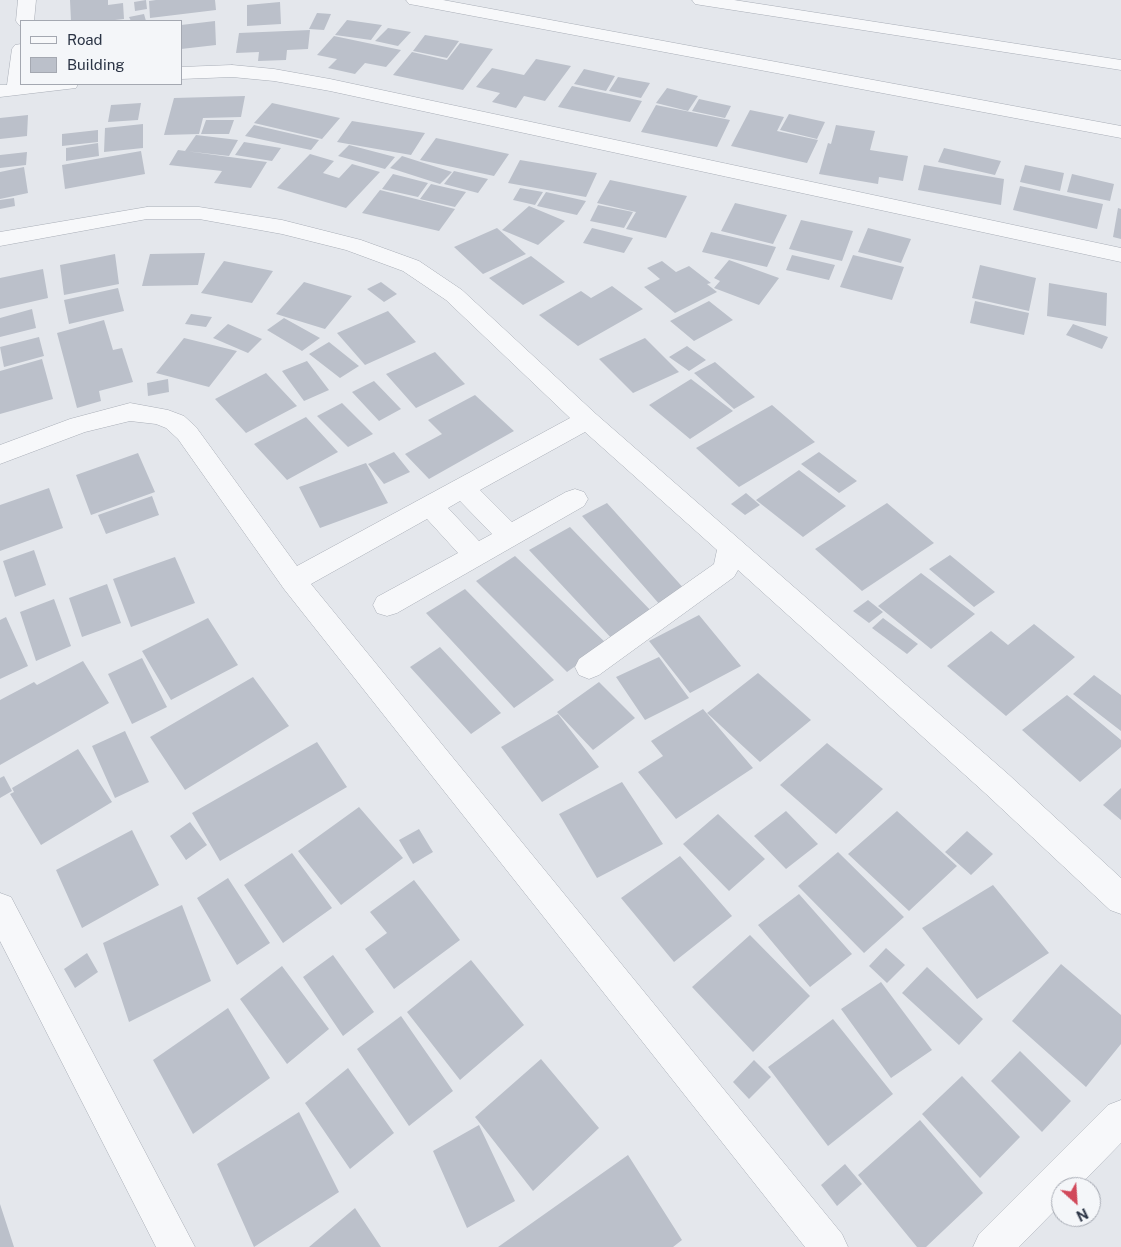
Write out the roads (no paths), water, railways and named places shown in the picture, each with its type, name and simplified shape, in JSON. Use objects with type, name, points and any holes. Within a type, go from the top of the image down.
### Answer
[{"type":"street","points":[[25,20],[27,0]]},
{"type":"street","points":[[415,0],[1121,132]]},
{"type":"street","points":[[701,0],[1121,65]]},
{"type":"street","points":[[20,52],[8,90],[59,85]]},
{"type":"street","points":[[182,73],[232,71],[274,75],[330,84],[1121,254]]},
{"type":"street","points":[[0,239],[147,213],[199,213],[282,227],[353,245],[411,266],[454,295],[587,420],[997,784],[1121,899]]},
{"type":"street","points":[[0,455],[79,425],[130,412],[159,416],[175,422],[187,433],[292,581],[829,1247]]},
{"type":"street","points":[[292,581],[587,420]]},
{"type":"street","points":[[463,488],[510,536]]},
{"type":"street","points":[[387,605],[575,499]]},
{"type":"street","points":[[430,506],[476,555]]},
{"type":"street","points":[[589,667],[725,570],[729,559],[730,546]]},
{"type":"street","points":[[0,908],[176,1247]]},
{"type":"street","points":[[992,1247],[1121,1118]]}]
